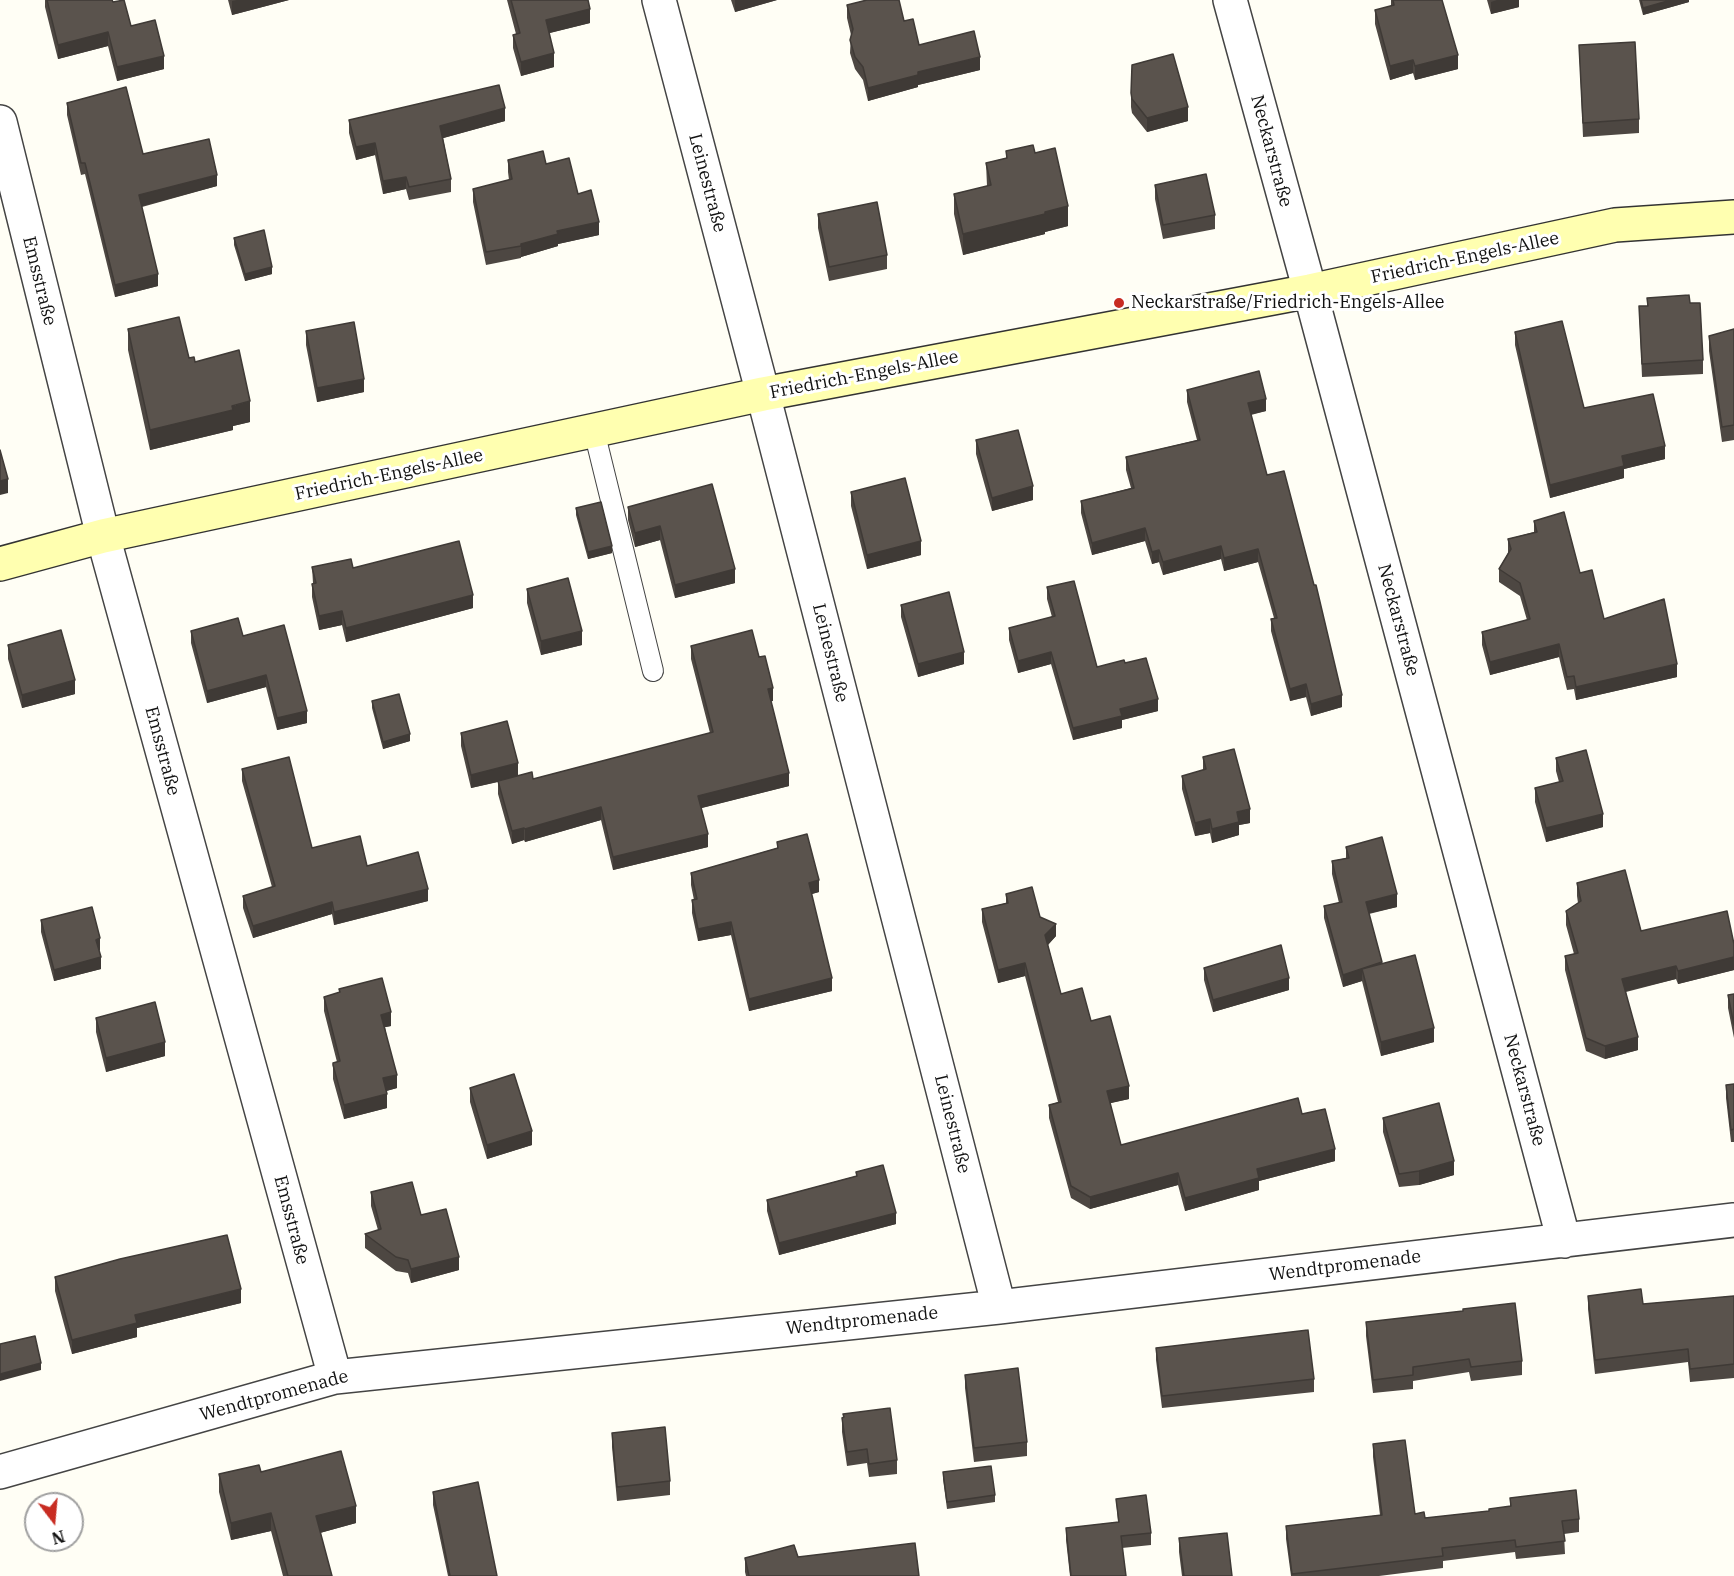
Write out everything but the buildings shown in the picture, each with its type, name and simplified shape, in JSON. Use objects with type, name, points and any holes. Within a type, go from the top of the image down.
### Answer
[{"type":"street","name":"Leinestraße","points":[[659,0],[764,394],[999,1307]]},
{"type":"street","name":"Neckarstraße","points":[[1230,0],[1564,1241]]},
{"type":"street","name":"Emsstraße","points":[[0,122],[103,536],[335,1377]]},
{"type":"street","name":"Friedrich-Engels-Allee","points":[[0,564],[103,536],[764,394],[1310,291],[1615,225],[1734,217]]},
{"type":"street","name":"Wendtpromenade","points":[[0,1472],[335,1377],[999,1307],[1734,1220]]},
{"type":"lane","points":[[594,431],[653,671]]},
{"type":"place","name":"Neckarstraße/Friedrich-Engels-Allee","points":[[1119,303]]}]
